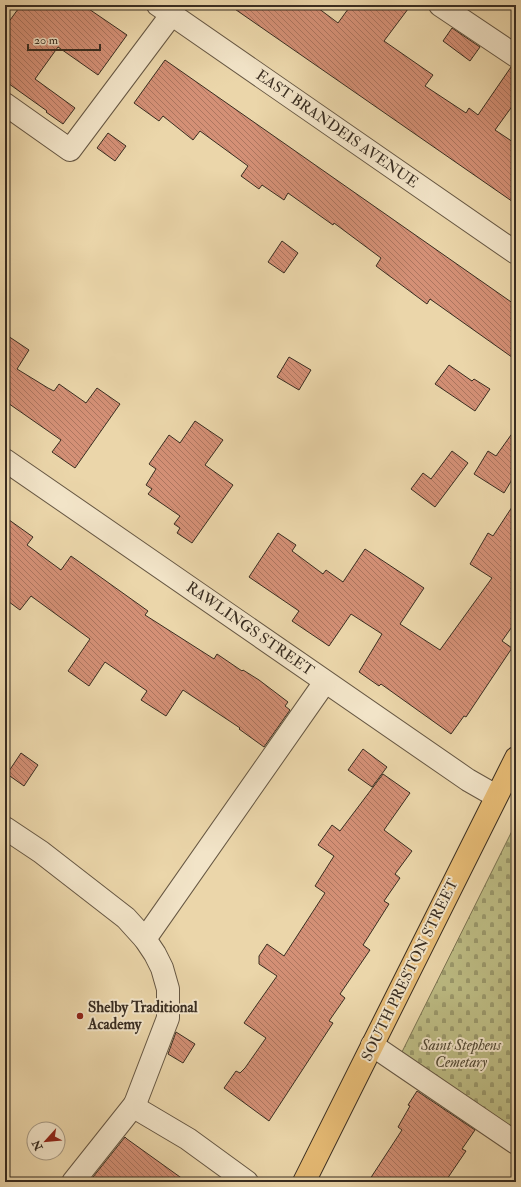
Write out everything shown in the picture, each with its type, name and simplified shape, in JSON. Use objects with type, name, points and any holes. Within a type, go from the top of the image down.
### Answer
[{"type":"main road","name":"SOUTH PRESTON STREET","points":[[304,1182],[516,758]]},
{"type":"street","points":[[440,5],[516,56]]},
{"type":"street","points":[[5,104],[70,150],[168,8]]},
{"type":"street","name":"EAST BRANDEIS AVENUE","points":[[168,8],[516,254]]},
{"type":"street","name":"RAWLINGS STREET","points":[[5,460],[468,780],[496,796]]},
{"type":"street","points":[[146,938],[325,682]]},
{"type":"street","points":[[5,828],[41,852],[126,918],[146,938],[162,968],[168,989],[168,1018],[135,1104],[73,1182]]},
{"type":"street","points":[[372,1045],[516,1143]]},
{"type":"street","points":[[135,1104],[139,1110],[188,1139],[247,1182]]},
{"type":"green space","name":"Saint Stephens Cemetary","points":[[516,823],[516,1156],[392,1072]]},
{"type":"building","points":[[21,5],[83,5],[127,35],[98,75],[58,47],[35,79],[75,108],[63,124],[5,81],[5,27]]},
{"type":"building","points":[[229,5],[314,5],[338,23],[351,5],[411,5],[384,41],[433,75],[425,86],[466,113],[469,108],[478,115],[511,67],[516,68],[516,101],[495,130],[516,144],[516,204]]},
{"type":"building","points":[[452,28],[480,47],[470,61],[443,41]]},
{"type":"building","points":[[165,60],[514,304],[511,308],[516,311],[516,360],[430,299],[427,304],[376,266],[381,258],[334,223],[333,225],[288,193],[284,200],[262,185],[259,189],[241,176],[248,166],[200,131],[193,140],[163,116],[159,121],[134,103]]},
{"type":"building","points":[[108,133],[126,146],[115,161],[97,148]]},
{"type":"building","points":[[282,241],[298,253],[284,273],[268,262]]},
{"type":"building","points":[[5,334],[29,350],[17,369],[48,388],[54,391],[59,384],[86,403],[97,388],[120,404],[75,468],[52,452],[61,440],[5,401]]},
{"type":"building","points":[[289,357],[311,370],[299,390],[277,377]]},
{"type":"building","points":[[449,365],[472,381],[474,379],[490,389],[475,411],[435,384]]},
{"type":"building","points":[[195,421],[223,440],[205,465],[233,485],[192,543],[177,533],[180,528],[174,524],[180,516],[148,494],[152,489],[146,485],[156,469],[149,464],[169,435],[180,443]]},
{"type":"building","points":[[516,428],[516,473],[504,493],[474,474],[488,451],[496,456]]},
{"type":"building","points":[[452,451],[468,463],[435,507],[411,489],[423,473],[431,479]]},
{"type":"building","points":[[516,501],[516,621],[502,641],[512,648],[466,717],[464,716],[451,734],[381,684],[379,686],[359,672],[382,634],[351,614],[329,646],[292,621],[299,611],[249,577],[278,533],[296,545],[292,551],[323,574],[326,570],[343,582],[365,549],[424,588],[400,624],[440,650],[492,578],[470,564],[488,533],[493,536]]},
{"type":"building","points":[[5,517],[33,537],[27,545],[61,570],[71,556],[148,611],[145,615],[214,659],[217,654],[242,671],[243,670],[259,680],[288,702],[285,706],[290,710],[264,747],[239,729],[240,728],[183,690],[166,716],[141,700],[147,691],[105,662],[89,686],[68,671],[90,639],[31,596],[20,610],[5,599]]},
{"type":"building","points":[[363,749],[387,767],[372,787],[348,770]]},
{"type":"building","points":[[21,753],[38,765],[24,786],[7,774]]},
{"type":"building","points":[[383,774],[410,793],[384,830],[412,851],[395,874],[400,878],[384,901],[389,904],[363,945],[370,950],[340,994],[345,998],[329,1021],[333,1023],[269,1121],[224,1088],[236,1071],[240,1073],[245,1068],[266,1038],[244,1023],[277,976],[259,964],[259,956],[267,944],[284,956],[325,893],[315,886],[334,856],[318,845],[332,825],[340,831]]},
{"type":"building","points":[[176,1032],[195,1044],[183,1063],[168,1054]]},
{"type":"building","points":[[417,1091],[475,1130],[462,1149],[466,1151],[445,1182],[368,1182],[402,1130],[398,1127],[410,1106],[408,1105]]},
{"type":"building","points":[[125,1137],[127,1139],[187,1182],[89,1182]]},
{"type":"place","name":"Shelby Traditional Academy","points":[[80,1016]]}]
